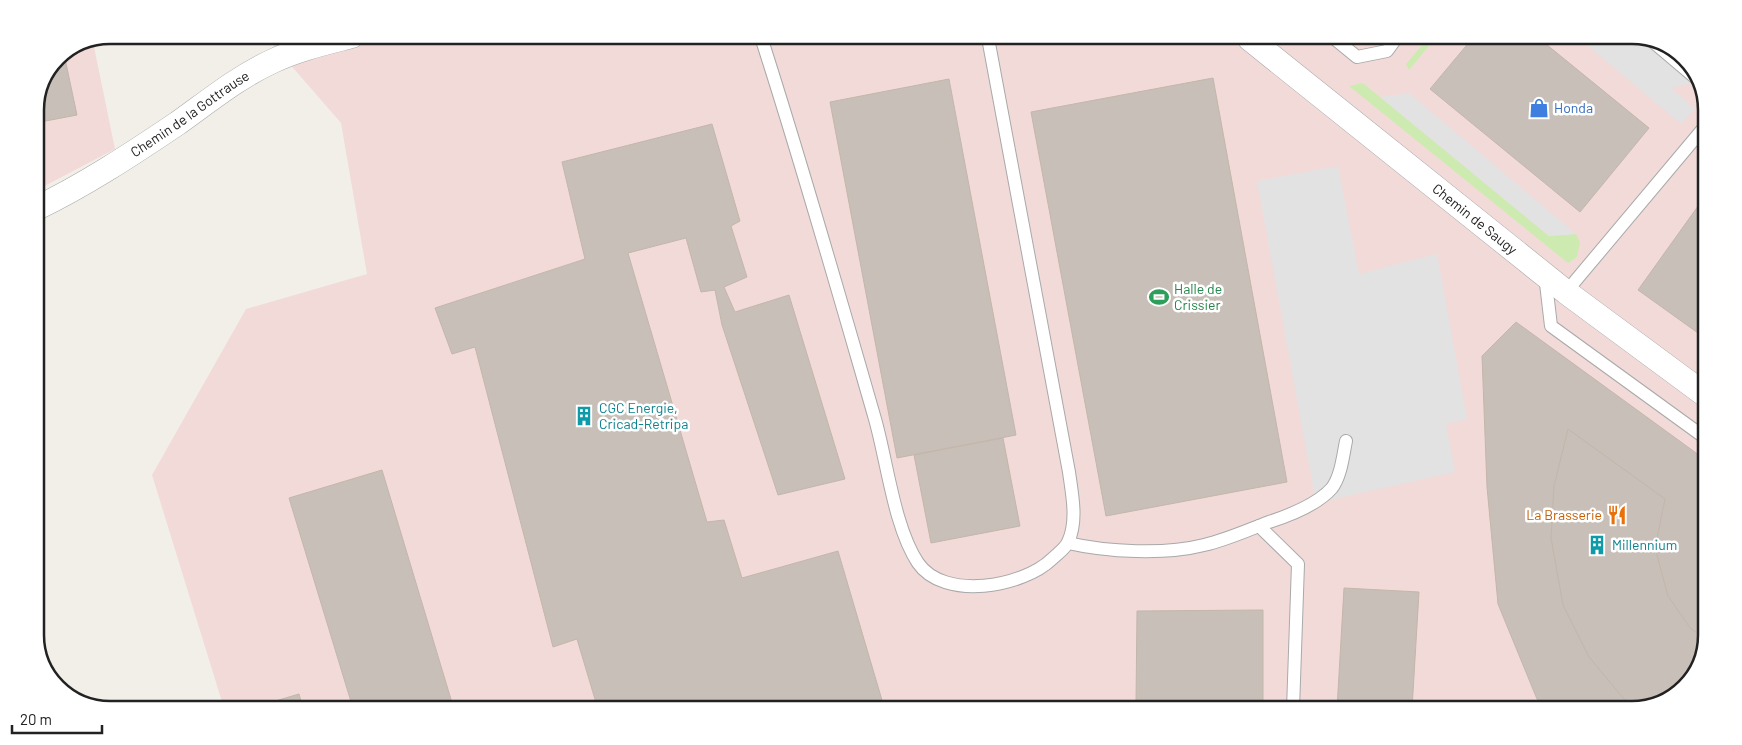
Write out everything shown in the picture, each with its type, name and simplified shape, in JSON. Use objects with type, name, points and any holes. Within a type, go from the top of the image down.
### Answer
[{"type":"street","name":"Chemin de la Gottrause","points":[[44,205],[146,145],[250,72],[274,60],[320,44]]},
{"type":"street","name":"Chemin de Saugy","points":[[1256,44],[1566,292],[1698,390]]},
{"type":"lane","points":[[763,44],[809,187],[880,435],[905,535],[919,564],[933,577],[950,584],[976,586],[1019,579],[1042,569],[1068,543],[1074,514],[1069,472],[989,44]]},
{"type":"lane","points":[[1341,44],[1357,57],[1387,50],[1392,44]]},
{"type":"lane","points":[[1670,55],[1683,67]]},
{"type":"lane","points":[[1566,292],[1698,135]]},
{"type":"lane","points":[[1545,275],[1551,326],[1698,433]]},
{"type":"lane","points":[[1068,543],[1096,549],[1173,550],[1204,545],[1260,526],[1310,504],[1332,488],[1341,467],[1346,441]]},
{"type":"lane","points":[[1260,526],[1298,564],[1293,701]]},
{"type":"shaded area","points":[[272,44],[1632,44],[1658,49],[1673,57],[1685,69],[1695,88],[1698,105],[1698,636],[1693,661],[1685,676],[1669,690],[1658,696],[1641,701],[222,701],[152,475],[246,309],[367,274],[341,123]]},
{"type":"shaded area","points":[[1586,44],[1632,44],[1654,48],[1689,76],[1692,83],[1671,88],[1695,109],[1681,124]]},
{"type":"shaded area","points":[[94,46],[115,149],[44,186],[44,105],[46,92],[57,69],[66,60],[88,47]]},
{"type":"shaded area","points":[[1409,93],[1576,234],[1549,236],[1380,97]]},
{"type":"shaded area","points":[[1338,166],[1359,274],[1437,254],[1467,419],[1446,424],[1455,472],[1316,503],[1257,181]]},
{"type":"green space","points":[[1423,44],[1431,44],[1409,70],[1406,64]]},
{"type":"green space","points":[[1363,83],[1549,236],[1576,234],[1580,242],[1577,257],[1568,263],[1349,86]]},
{"type":"building","name":"Honda","points":[[1468,44],[1546,44],[1649,128],[1580,212],[1430,89]]},
{"type":"building","points":[[65,61],[77,115],[44,121],[46,92],[57,69]]},
{"type":"building","name":"Halle de Crissier","points":[[1213,78],[1287,482],[1106,516],[1031,112]]},
{"type":"building","points":[[949,79],[1016,435],[897,458],[830,102]]},
{"type":"building","name":"CGC Energie, Cricad-Retripa","points":[[712,124],[740,221],[731,226],[747,277],[724,287],[735,312],[789,295],[845,479],[778,495],[722,325],[715,290],[701,292],[686,238],[628,253],[707,522],[724,520],[742,578],[838,551],[882,701],[596,701],[577,639],[553,647],[475,347],[452,354],[435,308],[585,259],[562,162]]},
{"type":"building","points":[[1698,206],[1698,333],[1638,290]]},
{"type":"building","name":"Millennium","points":[[1516,322],[1698,454],[1697,648],[1685,676],[1669,690],[1658,696],[1641,701],[1538,701],[1537,699],[1498,604],[1487,487],[1482,356]]},
{"type":"building","points":[[1568,429],[1665,499],[1655,548],[1668,596],[1691,629],[1698,633],[1698,636],[1693,661],[1685,676],[1669,690],[1658,696],[1641,701],[1626,701],[1624,699],[1589,657],[1563,605],[1551,538],[1554,486]]},
{"type":"building","points":[[1003,438],[1020,526],[931,543],[914,455]]},
{"type":"building","points":[[382,470],[451,701],[351,701],[289,498]]},
{"type":"building","points":[[1344,588],[1419,592],[1412,701],[1337,701]]},
{"type":"building","points":[[1263,610],[1263,701],[1136,701],[1137,611]]},
{"type":"building","points":[[299,694],[301,701],[275,701]]},
{"type":"place","name":"Honda","points":[[1539,108]]},
{"type":"place","name":"Halle de Crissier","points":[[1159,297]]},
{"type":"place","name":"CGC Energie, Cricad-Retripa","points":[[584,416]]},
{"type":"place","name":"La Brasserie","points":[[1617,515]]},
{"type":"place","name":"Millennium","points":[[1597,545]]}]
